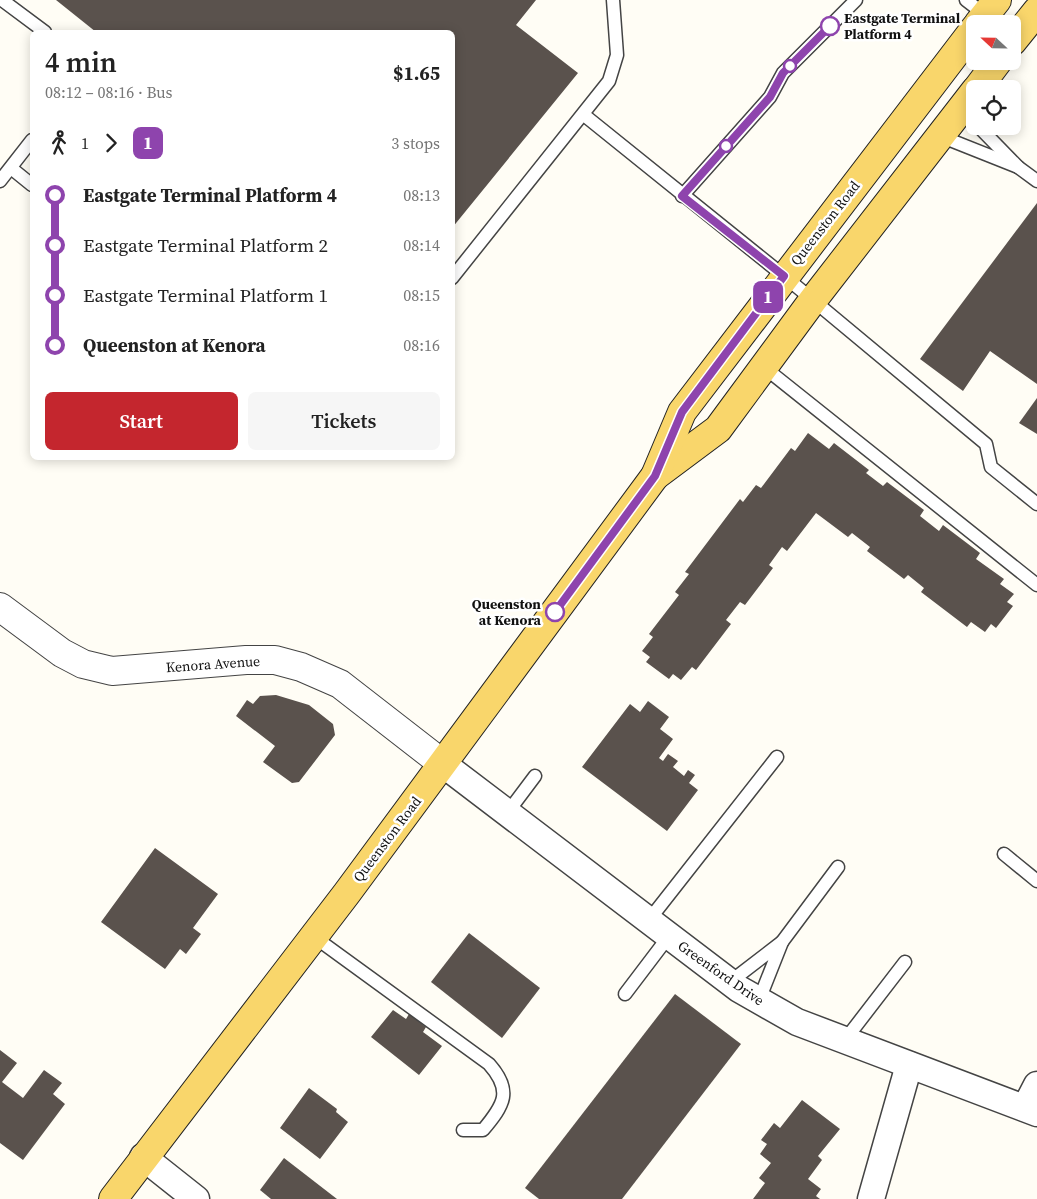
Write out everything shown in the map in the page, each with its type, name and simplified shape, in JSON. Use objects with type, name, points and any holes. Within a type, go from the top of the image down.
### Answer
[{"type":"main road","name":"Queenston Road","points":[[1021,17],[1037,11]]},
{"type":"main road","name":"Queenston Road","points":[[113,1199],[443,764],[655,476],[682,412],[784,276],[966,59]]},
{"type":"main road","name":"Queenston Road","points":[[655,476],[718,429],[765,368],[813,300],[940,136],[966,114]]},
{"type":"street","name":"Kenora Avenue","points":[[1,610],[62,653],[83,664],[112,671],[246,660],[275,660],[301,667],[340,684],[443,764]]},
{"type":"street","name":"Greenford Drive","points":[[443,764],[730,982],[797,1022],[909,1065],[1033,1102]]},
{"type":"street","points":[[871,1199],[909,1065]]},
{"type":"street","points":[[144,1157],[196,1199]]},
{"type":"lane","points":[[2,0],[42,30]]},
{"type":"lane","points":[[455,274],[584,115],[609,81],[617,55],[613,0]]},
{"type":"lane","points":[[682,196],[770,97],[783,73],[856,0]]},
{"type":"lane","points":[[584,115],[682,196],[784,276],[986,444],[991,467],[1037,504]]},
{"type":"lane","points":[[994,135],[1018,166],[1037,181]]},
{"type":"lane","points":[[940,136],[1018,166]]},
{"type":"lane","points":[[0,181],[30,143]]},
{"type":"lane","points":[[11,168],[30,183]]},
{"type":"lane","points":[[765,368],[1037,585]]},
{"type":"lane","points":[[625,994],[659,928],[777,757]]},
{"type":"lane","points":[[508,812],[535,776]]},
{"type":"lane","points":[[1004,854],[1037,881]]},
{"type":"lane","points":[[759,1000],[782,942],[838,867]]},
{"type":"lane","points":[[313,936],[489,1064],[501,1078],[503,1095],[500,1110],[483,1130],[463,1130]]},
{"type":"lane","points":[[730,982],[782,942]]},
{"type":"lane","points":[[845,1040],[905,962]]},
{"type":"building","points":[[56,0],[536,0],[516,25],[578,73],[455,224],[455,30],[94,30]]},
{"type":"building","points":[[1037,203],[1037,384],[990,351],[963,391],[920,359]]},
{"type":"building","points":[[1037,398],[1037,434],[1019,423]]},
{"type":"building","points":[[808,433],[829,449],[834,443],[869,470],[866,473],[883,486],[887,482],[924,510],[920,516],[939,531],[943,525],[980,553],[976,559],[1004,579],[1000,584],[1014,594],[1007,602],[1013,606],[996,628],[991,624],[985,632],[971,622],[967,627],[921,592],[924,588],[908,575],[904,579],[867,551],[870,547],[852,533],[848,537],[816,513],[787,551],[782,547],[769,565],[773,568],[745,605],[740,602],[726,620],[731,624],[696,670],[692,667],[681,680],[673,674],[669,679],[646,662],[650,657],[642,651],[653,637],[649,634],[679,595],[675,592],[689,574],[685,572],[740,499],[743,502],[756,485],[761,488],[791,448],[795,451]]},
{"type":"building","points":[[276,695],[309,705],[333,724],[335,735],[299,782],[292,783],[263,762],[275,746],[236,716],[247,700],[253,704],[260,696]]},
{"type":"building","points":[[648,701],[669,717],[660,729],[673,739],[659,758],[663,761],[668,754],[678,761],[673,767],[684,776],[688,770],[695,775],[689,783],[698,790],[667,831],[582,767],[630,704],[640,712]]},
{"type":"building","points":[[155,848],[218,894],[193,928],[201,934],[186,954],[180,949],[165,969],[101,922]]},
{"type":"building","points":[[469,933],[540,988],[502,1038],[431,982]]},
{"type":"building","points":[[675,994],[741,1044],[622,1199],[539,1199],[525,1188]]},
{"type":"building","points":[[393,1010],[406,1019],[409,1014],[426,1027],[423,1032],[442,1046],[419,1075],[371,1037]]},
{"type":"building","points":[[0,1050],[17,1063],[2,1082],[23,1098],[44,1070],[62,1083],[53,1094],[65,1104],[23,1160],[0,1143]]},
{"type":"building","points":[[309,1088],[337,1109],[336,1112],[348,1122],[320,1159],[280,1128]]},
{"type":"building","points":[[802,1100],[840,1129],[818,1156],[822,1160],[808,1179],[821,1189],[816,1196],[820,1199],[753,1199],[765,1183],[759,1178],[771,1163],[760,1154],[767,1144],[761,1140],[774,1123],[780,1128]]},
{"type":"building","points":[[284,1158],[337,1199],[271,1199],[260,1190]]},
{"type":"bus line","name":"1","points":[[555,612],[655,476],[682,412],[784,276],[682,196],[770,97],[783,73],[830,26]]},
{"type":"place","name":"Eastgate Terminal Platform 4","points":[[830,26]]},
{"type":"place","name":"Queenston at Kenora","points":[[555,612]]}]
